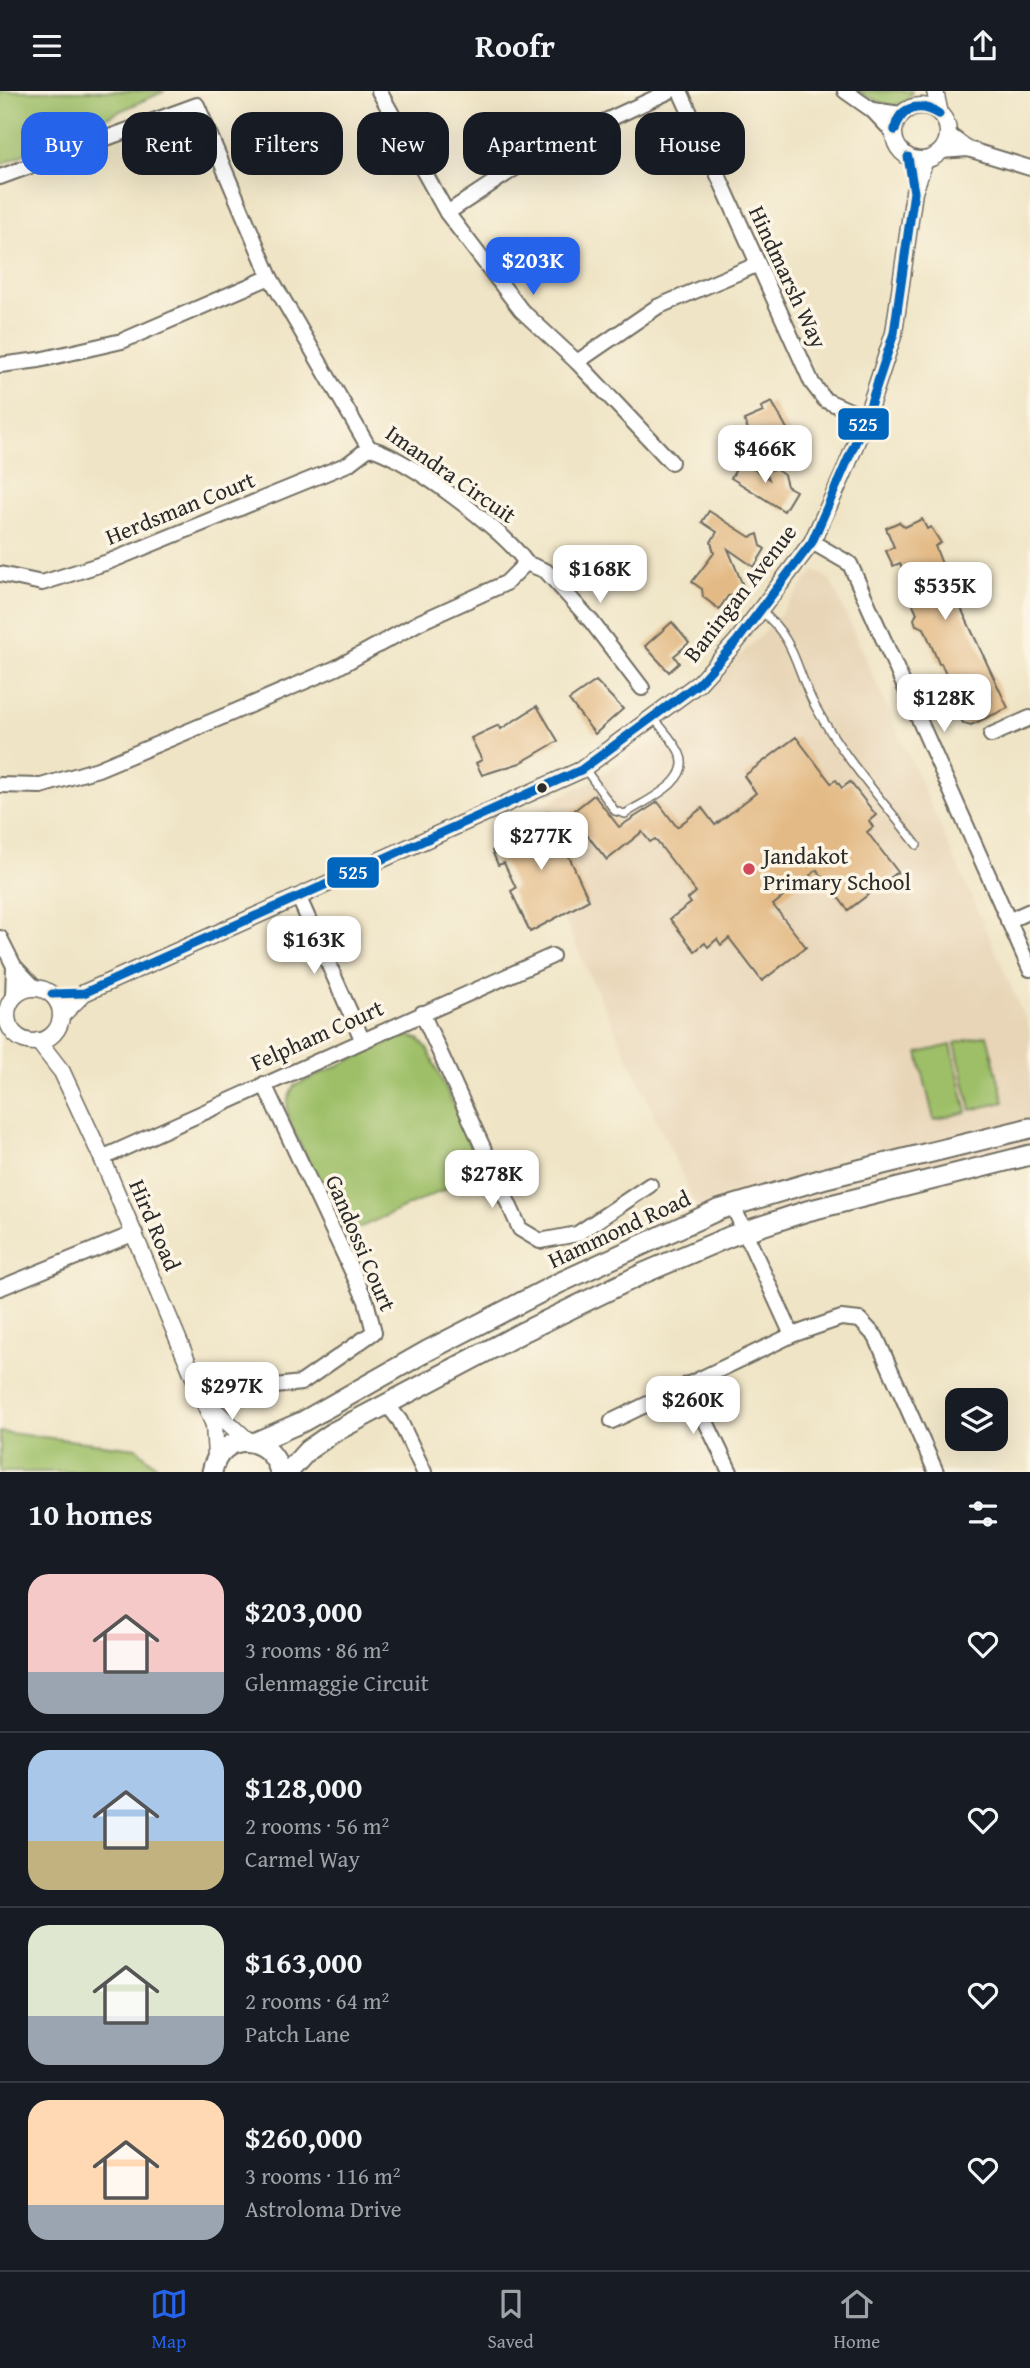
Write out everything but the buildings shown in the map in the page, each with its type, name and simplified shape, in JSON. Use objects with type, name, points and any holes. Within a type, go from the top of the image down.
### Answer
[{"type":"main road","name":"Hammond Road","points":[[212,1466],[229,1444],[252,1441],[302,1422],[426,1351],[663,1233],[733,1206],[826,1178],[1030,1128]]},
{"type":"main road","points":[[288,1472],[308,1450],[334,1432],[523,1332],[632,1279],[745,1231],[807,1211],[1030,1155]]},
{"type":"main road","points":[[252,1441],[272,1453],[280,1472]]},
{"type":"street","points":[[379,91],[447,213],[521,310],[577,362],[671,462]]},
{"type":"street","points":[[447,213],[541,151],[670,91]]},
{"type":"street","name":"Hindmarsh Way","points":[[680,91],[756,265],[812,383],[825,400],[866,418]]},
{"type":"street","points":[[845,91],[872,110],[894,133],[900,151],[908,156],[925,160],[941,151],[968,149]]},
{"type":"street","points":[[894,133],[918,91]]},
{"type":"street","points":[[935,91],[948,134],[968,149],[1030,168]]},
{"type":"street","name":"Imandra Circuit","points":[[0,177],[197,105],[270,277],[369,448],[385,451],[452,497],[516,547],[526,563],[546,571],[591,621],[642,688]]},
{"type":"street","points":[[872,110],[905,111],[923,106],[940,114]]},
{"type":"street","points":[[941,151],[948,134]]},
{"type":"street","name":"Baningan Avenue","points":[[908,156],[914,192]]},
{"type":"street","name":"Baningan Avenue","points":[[62,1015],[84,993],[584,768],[699,684],[811,542],[866,418],[894,333],[914,192],[925,160]]},
{"type":"street","points":[[577,362],[657,307],[756,265]]},
{"type":"street","points":[[0,365],[39,360],[122,341],[270,277]]},
{"type":"street","name":"Herdsman Court","points":[[0,574],[42,583],[108,562],[348,464],[369,448]]},
{"type":"street","points":[[811,542],[850,564],[1030,969]]},
{"type":"street","points":[[0,785],[41,786],[98,769],[227,715],[336,668],[420,622],[506,583],[526,563]]},
{"type":"street","points":[[991,735],[1030,718]]},
{"type":"street","points":[[299,898],[362,1039]]},
{"type":"street","points":[[1008,921],[1030,911]]},
{"type":"street","points":[[0,938],[14,966],[34,987],[52,994],[62,1015],[55,1033],[38,1041],[28,1041],[5,1026],[13,998],[14,966]]},
{"type":"street","name":"Felpham Court","points":[[102,1158],[552,956]]},
{"type":"street","points":[[13,998],[34,987]]},
{"type":"street","name":"Baningan Avenue","points":[[52,994],[84,993]]},
{"type":"street","points":[[422,1013],[520,1229],[540,1241],[577,1234],[650,1185]]},
{"type":"street","name":"Hird Road","points":[[55,1033],[62,1072]]},
{"type":"street","name":"Hird Road","points":[[38,1041],[62,1072],[135,1233],[217,1437],[212,1466]]},
{"type":"street","name":"Gandossi Court","points":[[250,1389],[301,1383],[374,1332],[366,1301],[264,1084]]},
{"type":"street","points":[[733,1206],[792,1335]]},
{"type":"street","points":[[0,1288],[135,1233]]},
{"type":"street","points":[[612,1421],[792,1335],[841,1318],[860,1320],[876,1337],[936,1472]]},
{"type":"street","points":[[688,1384],[730,1472]]},
{"type":"street","name":"Hird Road","points":[[202,1397],[222,1420],[252,1441]]},
{"type":"street","points":[[387,1403],[400,1421],[424,1472]]},
{"type":"lane","points":[[760,610],[774,621],[792,647],[810,695],[825,723],[917,845]]},
{"type":"lane","points":[[584,768],[615,811],[625,814],[679,778],[684,767],[680,754],[654,718]]},
{"type":"shaded area","name":"Jandakot Primary School","points":[[815,570],[831,581],[1030,1029],[1030,1143],[709,1233],[517,818],[594,780],[664,732],[774,622]]},
{"type":"green space","points":[[0,91],[165,91],[108,117],[108,112],[21,112],[21,156],[0,165]]},
{"type":"green space","points":[[857,91],[912,91],[908,99],[896,105],[880,102]]},
{"type":"green space","points":[[987,1035],[1004,1102],[971,1110],[955,1043]]},
{"type":"green space","points":[[409,1036],[419,1039],[428,1050],[484,1172],[343,1235],[290,1123],[287,1108],[289,1096],[294,1086],[398,1038]]},
{"type":"green space","points":[[951,1045],[967,1112],[934,1120],[918,1053]]},
{"type":"green space","points":[[0,1432],[136,1448],[163,1472],[0,1472]]},
{"type":"transit line","name":"525","points":[[895,130],[900,116],[911,108],[925,108],[939,114]]},
{"type":"transit line","name":"525","points":[[895,130],[902,116],[912,109],[925,108],[939,114]]},
{"type":"transit line","name":"525","points":[[52,994],[84,993],[581,770],[699,683],[737,641],[812,542],[866,418],[894,333],[914,192],[908,157]]},
{"type":"place","name":"Jandakot Primary School","points":[[749,869]]}]
